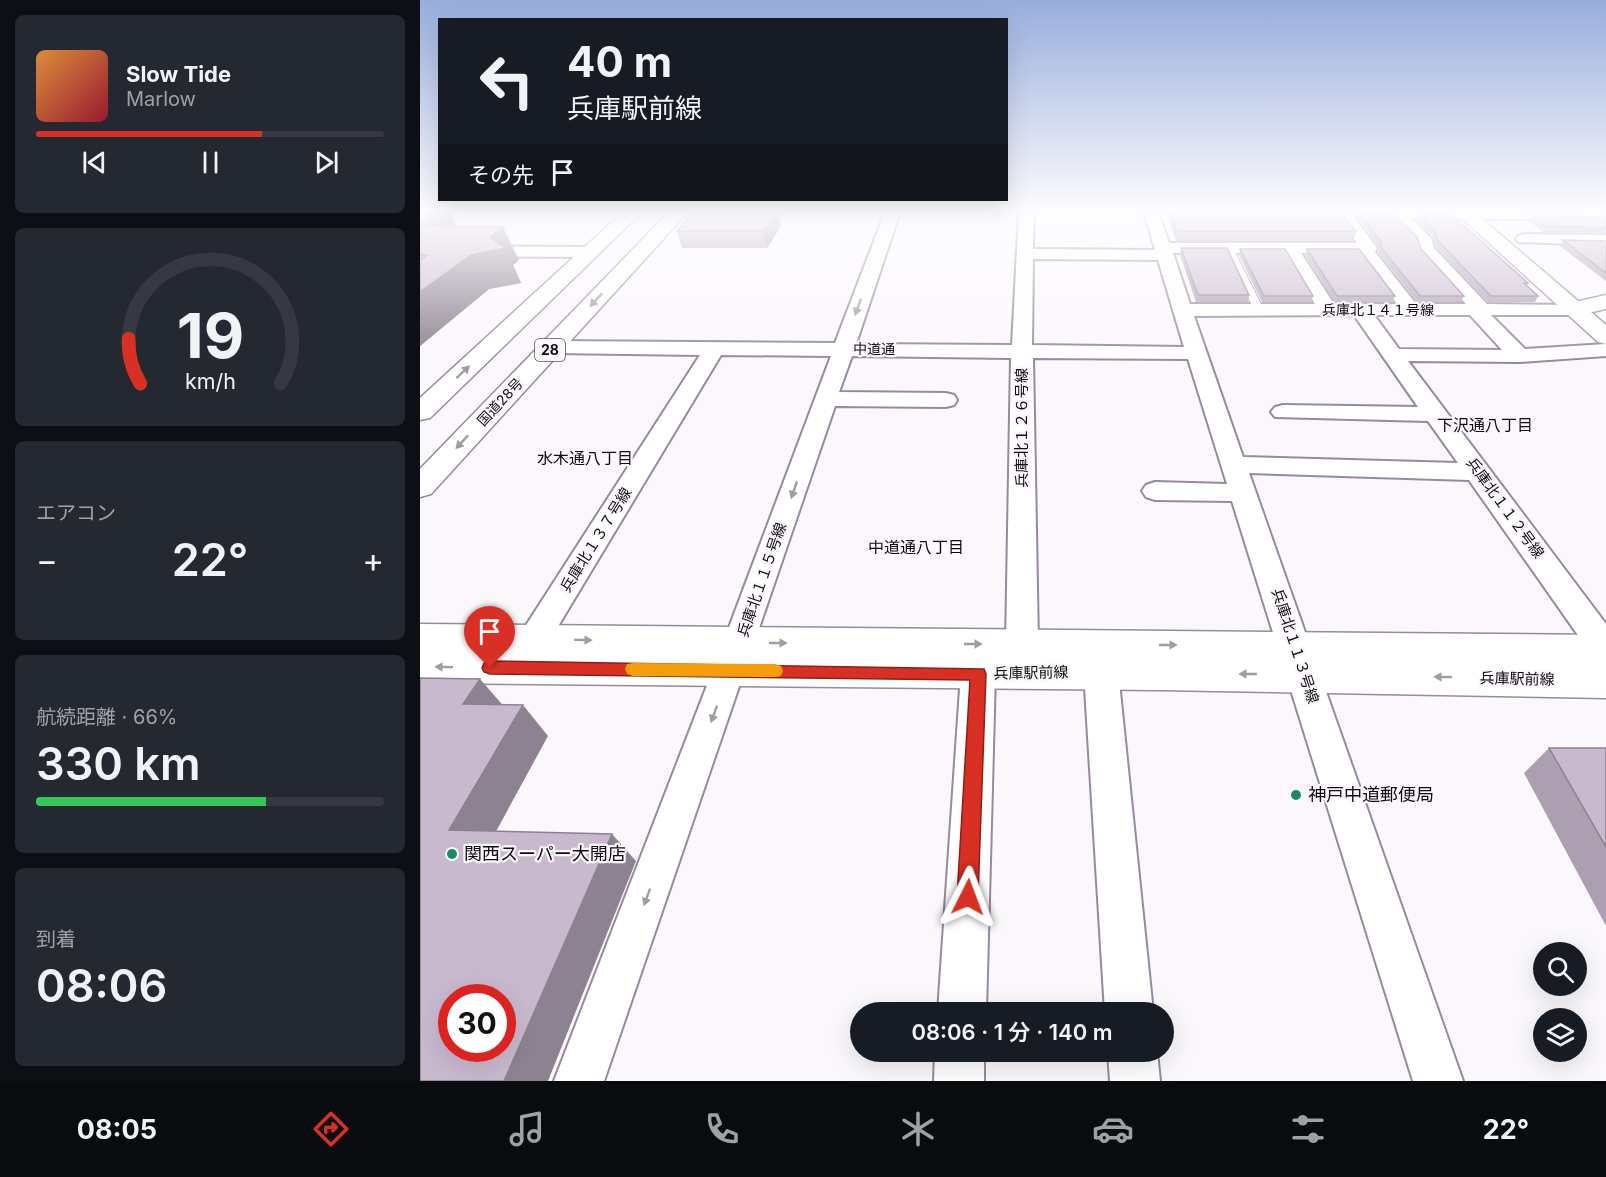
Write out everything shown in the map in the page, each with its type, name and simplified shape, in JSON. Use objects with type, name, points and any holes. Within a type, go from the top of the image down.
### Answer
[{"type":"main road","points":[[420,412],[580,262]]},
{"type":"main road","name":"国道28号","points":[[420,487],[632,262]]},
{"type":"main road","points":[[1521,262],[1606,337]]},
{"type":"main road","points":[[1574,309],[1599,300]]},
{"type":"main road","name":"兵庫駅前線","points":[[420,639],[534,639],[735,657],[978,674],[1101,672],[1300,660],[1606,650]]},
{"type":"main road","name":"兵庫駅前線","points":[[420,667],[735,657],[1022,644],[1606,681]]},
{"type":"street","name":"兵庫北１１５号線","points":[[579,1081],[735,657],[874,262]]},
{"type":"street","name":"兵庫北１２６号線","points":[[1022,644],[1022,351],[1025,262]]},
{"type":"street","name":"兵庫北１１３号線","points":[[1167,262],[1195,353],[1300,660],[1438,1081]]},
{"type":"street","points":[[1303,262],[1328,310]]},
{"type":"street","points":[[1374,262],[1412,311]]},
{"type":"street","points":[[1439,262],[1479,306],[1480,315],[1520,356]]},
{"type":"street","name":"兵庫北１４１号線","points":[[1182,310],[1574,309]]},
{"type":"street","name":"兵庫北１１２号線","points":[[1360,310],[1438,414],[1606,650]]},
{"type":"street","name":"中道通","points":[[552,347],[1195,353]]},
{"type":"street","name":"兵庫北１３７号線","points":[[534,639],[714,348]]},
{"type":"street","points":[[1394,355],[1520,356],[1606,350]]},
{"type":"street","points":[[826,399],[946,400]]},
{"type":"street","points":[[1283,412],[1438,414]]},
{"type":"street","points":[[1155,491],[1239,479],[1479,472]]},
{"type":"street","points":[[1101,672],[1128,1002]]},
{"type":"street","points":[[962,1002],[978,674]]},
{"type":"street","points":[[959,1081],[960,1062]]},
{"type":"street","points":[[1133,1062],[1135,1081]]},
{"type":"lane","points":[[1236,262],[1259,310]]},
{"type":"building","points":[[420,262],[461,262],[420,292]]},
{"type":"building","points":[[1186,262],[1234,262],[1249,295],[1198,295]]},
{"type":"building","points":[[1247,262],[1293,262],[1313,296],[1264,296]]},
{"type":"building","points":[[1316,262],[1369,262],[1395,296],[1337,296]]},
{"type":"building","points":[[1393,262],[1433,262],[1464,296],[1420,296]]},
{"type":"building","points":[[1459,262],[1505,262],[1528,283],[1524,283],[1538,296],[1491,296]]},
{"type":"building","points":[[1592,262],[1606,262],[1606,273]]},
{"type":"building","points":[[420,678],[480,679],[463,704],[523,705],[449,830],[612,834],[516,1054],[516,984],[438,984],[438,1062],[512,1062],[504,1081],[420,1081]]},
{"type":"building","points":[[1549,748],[1606,748],[1606,847]]},
{"type":"slow traffic","points":[[633,669],[775,671]]},
{"type":"place","name":"神戸中道郵便局","points":[[1296,795]]},
{"type":"place","name":"関西スーパー大開店","points":[[452,854]]},
{"type":"district","name":"下沢通八丁目","points":[[1485,425]]},
{"type":"district","name":"水木通八丁目","points":[[585,458]]},
{"type":"district","name":"中道通八丁目","points":[[916,547]]},
{"type":"route","points":[[490,668],[978,674],[968,897]]}]
